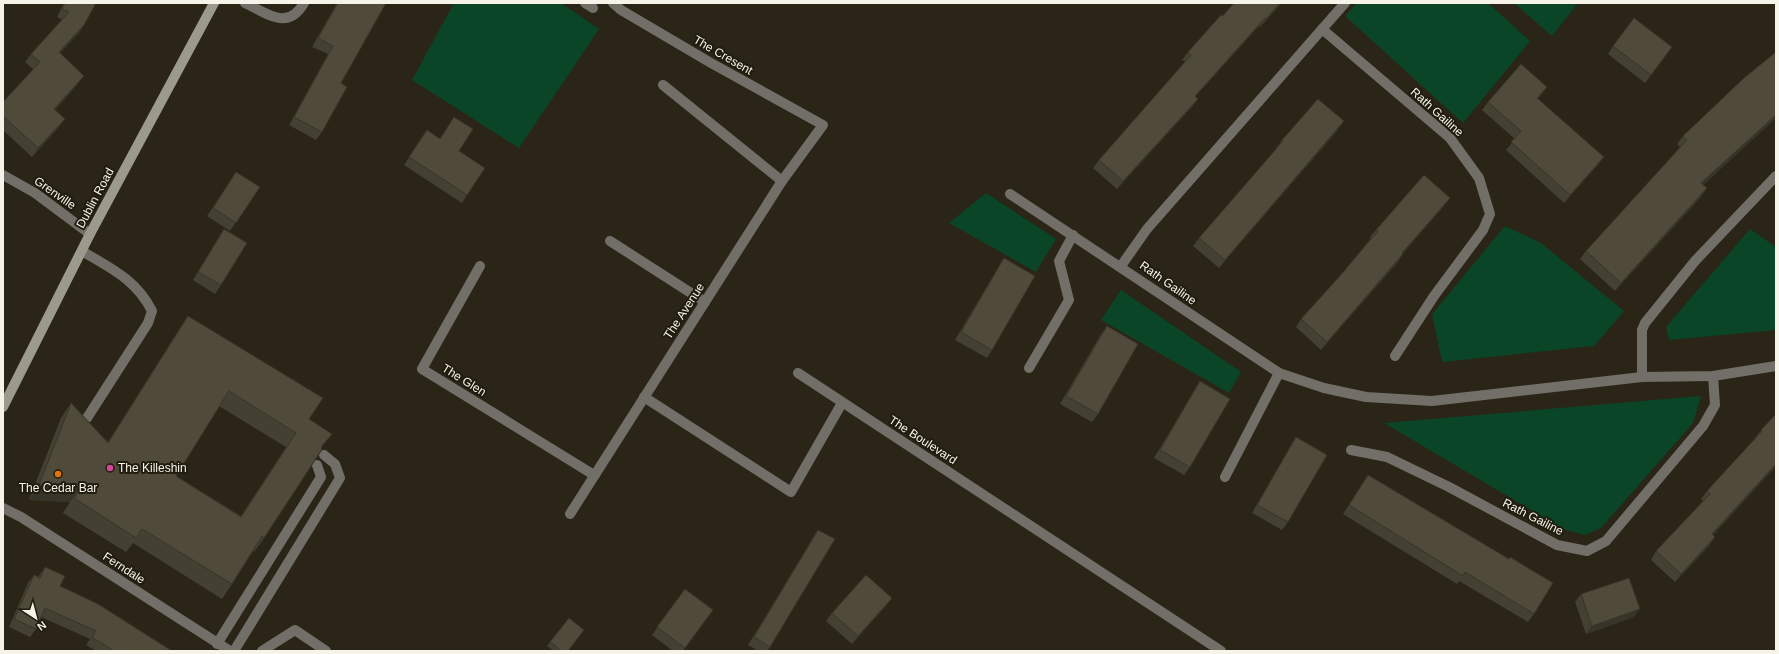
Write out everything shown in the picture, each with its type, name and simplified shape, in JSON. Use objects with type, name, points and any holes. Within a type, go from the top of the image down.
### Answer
[{"type":"main road","name":"Dublin Road","points":[[3,408],[90,234],[214,3]]},
{"type":"street","points":[[246,3],[275,18],[285,20],[298,13],[304,3]]},
{"type":"street","name":"The Cresent","points":[[613,3],[621,10],[711,63],[823,125]]},
{"type":"street","name":"Rath Gailine","points":[[1121,266],[1146,229],[1345,3]]},
{"type":"street","name":"Rath Gailine","points":[[1322,29],[1450,138],[1479,178],[1490,214],[1483,230],[1434,296],[1395,356]]},
{"type":"street","points":[[663,85],[782,181]]},
{"type":"street","name":"The Avenue","points":[[570,514],[782,181],[823,125]]},
{"type":"street","name":"Grenville","points":[[3,174],[35,193],[90,234]]},
{"type":"street","points":[[1642,377],[1642,330],[1645,323],[1695,261],[1739,212],[1776,176]]},
{"type":"street","name":"Rath Gailine","points":[[1010,194],[1121,266],[1279,373],[1324,388],[1366,397],[1432,401],[1642,377],[1713,376],[1776,366]]},
{"type":"street","points":[[1029,368],[1069,300],[1059,261],[1073,235]]},
{"type":"street","points":[[610,241],[706,302]]},
{"type":"street","points":[[82,251],[133,283],[145,297],[152,311],[148,324],[87,418]]},
{"type":"street","name":"The Glen","points":[[480,266],[422,369],[594,475]]},
{"type":"street","name":"The Boulevard","points":[[798,373],[1221,651]]},
{"type":"street","points":[[1225,477],[1279,373]]},
{"type":"street","name":"Rath Gailine","points":[[1351,450],[1387,457],[1449,487],[1557,545],[1587,551],[1606,541],[1703,426],[1714,404],[1713,376]]},
{"type":"street","points":[[644,398],[791,492],[842,403]]},
{"type":"street","points":[[234,651],[340,478],[335,464],[324,454]]},
{"type":"street","points":[[218,644],[321,477],[317,465]]},
{"type":"street","name":"Ferndale","points":[[3,508],[21,517],[230,651]]},
{"type":"street","points":[[262,651],[295,630],[326,651]]},
{"type":"green space","points":[[454,3],[561,3],[599,29],[519,148],[412,80]]},
{"type":"green space","points":[[1357,3],[1488,3],[1530,41],[1463,123],[1345,16]]},
{"type":"green space","points":[[1514,3],[1578,3],[1552,36]]},
{"type":"green space","points":[[986,193],[1056,239],[1036,272],[949,223]]},
{"type":"green space","points":[[1505,226],[1541,243],[1624,311],[1594,346],[1442,362],[1432,314]]},
{"type":"green space","points":[[1750,229],[1776,247],[1776,330],[1669,340],[1666,327]]},
{"type":"green space","points":[[1121,290],[1241,372],[1229,393],[1101,320]]},
{"type":"green space","points":[[1701,396],[1693,423],[1601,528],[1585,535],[1563,529],[1384,423]]},
{"type":"building","points":[[65,3],[96,3],[84,25],[59,52],[84,76],[54,109],[65,119],[38,148],[3,116],[3,102],[40,62],[31,54],[69,12],[62,9]]},
{"type":"building","points":[[338,3],[386,3],[341,83],[347,87],[322,132],[294,117],[333,46],[318,38]]},
{"type":"building","points":[[1234,3],[1280,3],[1195,96],[1198,99],[1123,181],[1099,160],[1191,55],[1188,52],[1221,15],[1223,16]]},
{"type":"building","points":[[1634,18],[1672,47],[1651,75],[1613,46]]},
{"type":"building","points":[[1776,52],[1776,115],[1701,183],[1707,188],[1621,283],[1586,251],[1687,140],[1683,136],[1744,78]]},
{"type":"building","points":[[1521,64],[1547,87],[1537,98],[1604,157],[1570,195],[1511,142],[1521,131],[1488,102]]},
{"type":"building","points":[[1318,99],[1344,121],[1225,260],[1199,238]]},
{"type":"building","points":[[454,117],[473,129],[459,151],[485,168],[467,195],[409,157],[427,130],[440,139]]},
{"type":"building","points":[[236,172],[260,187],[236,223],[213,208]]},
{"type":"building","points":[[1424,175],[1450,198],[1327,342],[1301,319],[1339,277],[1378,231],[1376,230]]},
{"type":"building","points":[[224,229],[247,243],[221,285],[198,272]]},
{"type":"building","points":[[1004,258],[1035,276],[992,350],[961,332]]},
{"type":"building","name":"The Killeshin","points":[[188,316],[323,398],[309,419],[332,434],[322,446],[321,451],[264,538],[262,536],[232,584],[142,529],[136,538],[74,498],[81,487],[39,485],[71,403],[108,443]],"holes":[[[229,391],[296,433],[241,517],[176,476]]]},
{"type":"building","points":[[1107,326],[1138,344],[1098,414],[1066,396]]},
{"type":"building","points":[[1200,381],[1230,399],[1190,467],[1160,450]]},
{"type":"building","points":[[1776,414],[1776,464],[1712,534],[1715,537],[1681,574],[1656,551],[1710,494],[1707,491]]},
{"type":"building","points":[[1296,437],[1327,455],[1288,522],[1257,505]]},
{"type":"building","points":[[1368,475],[1509,559],[1510,557],[1553,583],[1534,614],[1465,572],[1463,576],[1349,505]]},
{"type":"building","points":[[818,530],[835,539],[770,647],[754,637]]},
{"type":"building","points":[[45,567],[65,576],[60,586],[98,604],[172,651],[114,651],[92,637],[96,631],[45,608],[36,629],[14,619],[34,575],[40,578]]},
{"type":"building","points":[[866,575],[892,598],[858,636],[832,613]]},
{"type":"building","points":[[1629,578],[1640,609],[1592,626],[1581,594]]},
{"type":"building","points":[[685,589],[713,610],[685,648],[657,627]]},
{"type":"building","points":[[569,618],[584,630],[568,651],[562,651],[550,642]]},
{"type":"place","name":"The Killeshin","points":[[110,468]]},
{"type":"place","name":"The Cedar Bar","points":[[58,474]]}]
